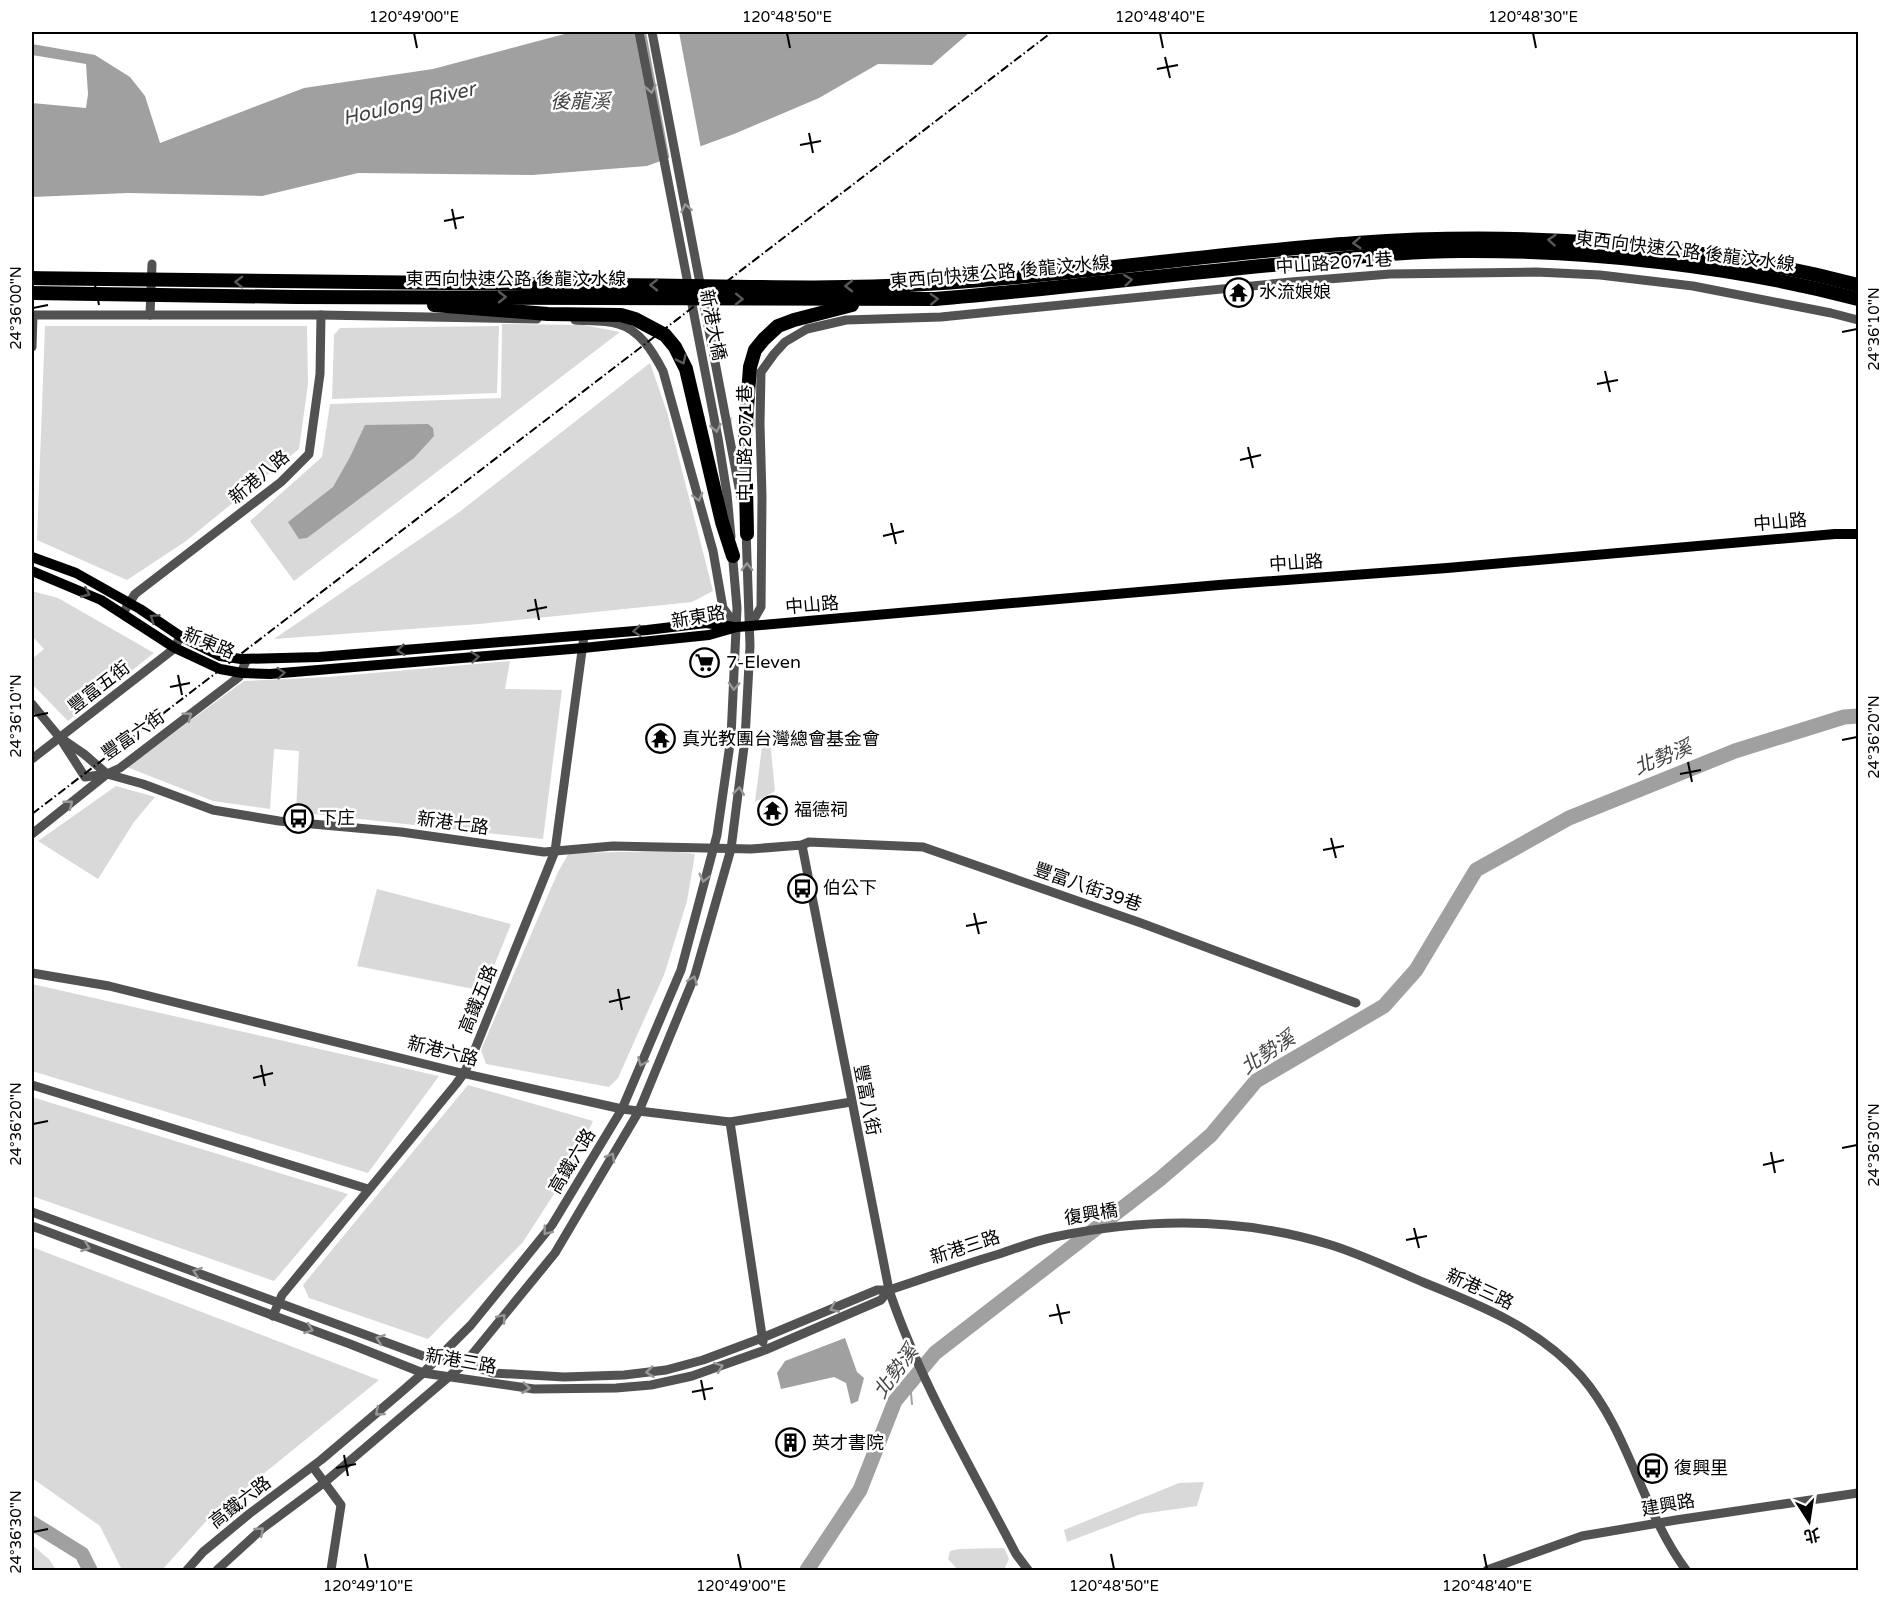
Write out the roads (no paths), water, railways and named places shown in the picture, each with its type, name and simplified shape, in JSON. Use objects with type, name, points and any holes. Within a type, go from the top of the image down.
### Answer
[{"type":"highway","name":"東西向快速公路 後龍汶水線","points":[[32,293],[909,285],[1010,278],[1354,243],[1428,240],[1545,240],[1666,249],[1812,273],[1858,285]]},
{"type":"highway","name":"東西向快速公路 後龍汶水線","points":[[32,278],[297,290],[328,297],[935,299],[1327,260],[1459,251],[1551,252],[1664,263],[1807,285],[1858,299]]},
{"type":"highway","points":[[328,297],[548,314],[621,315],[635,319],[665,335],[675,347],[686,369],[722,522],[733,556]]},
{"type":"highway","points":[[747,534],[745,435],[750,367],[755,350],[778,326],[872,300]]},
{"type":"main road","name":"中山路","points":[[737,627],[1218,585],[1447,568],[1835,534],[1858,534]]},
{"type":"main road","name":"新東路","points":[[32,557],[76,573],[129,602],[180,636],[220,656],[247,659],[319,657],[584,636],[706,623],[737,627]]},
{"type":"main road","name":"新東路","points":[[32,571],[101,600],[175,648],[220,669],[242,673],[270,674],[583,648],[709,635],[737,627]]},
{"type":"street","name":"新港大橋","points":[[639,32],[727,494],[737,627]]},
{"type":"street","name":"新港大橋","points":[[652,32],[710,327],[747,534],[750,626]]},
{"type":"street","points":[[150,315],[152,264]]},
{"type":"street","name":"中山路2071巷","points":[[750,626],[761,608],[762,497],[758,423],[761,372],[785,342],[807,329],[846,320],[941,317],[1379,275],[1536,272],[1600,275],[1693,286],[1858,320]]},
{"type":"street","points":[[32,347],[33,315],[321,315],[567,320],[618,324],[635,333],[653,350],[663,371],[713,551],[723,608],[737,627]]},
{"type":"street","name":"新港八路","points":[[123,613],[135,594],[281,482],[309,454],[320,374],[321,315]]},
{"type":"street","points":[[677,420],[696,420]]},
{"type":"street","name":"高鐵六路","points":[[217,1570],[262,1528],[325,1482],[465,1363],[555,1253],[639,1111],[695,975],[731,849],[745,739],[750,626]]},
{"type":"street","name":"高鐵六路","points":[[187,1570],[203,1552],[249,1514],[313,1467],[423,1373],[471,1325],[552,1225],[622,1109],[681,970],[717,835],[731,737],[737,627]]},
{"type":"street","name":"豐富五街","points":[[32,759],[175,648],[180,636]]},
{"type":"street","name":"高鐵五路","points":[[273,1316],[282,1295],[464,1073],[555,851],[584,636]]},
{"type":"street","points":[[242,673],[247,659]]},
{"type":"street","name":"豐富六街","points":[[32,834],[106,774],[120,768],[242,673]]},
{"type":"street","name":"新港七路","points":[[32,704],[60,738],[85,777],[106,774],[143,784],[213,810],[279,821],[401,832],[544,852],[613,846],[731,849],[802,845]]},
{"type":"street","name":"新港七路","points":[[60,738],[84,754],[106,774]]},
{"type":"street","name":"豐富八街39巷","points":[[802,845],[809,842],[923,847],[1141,923],[1356,1003]]},
{"type":"street","name":"豐富八街","points":[[802,845],[889,1290],[914,1357],[929,1389],[1016,1554],[1028,1570]]},
{"type":"street","name":"新港六路","points":[[32,973],[109,986],[464,1073],[622,1109],[730,1122],[851,1102]]},
{"type":"street","points":[[32,1085],[368,1189]]},
{"type":"street","points":[[730,1122],[765,1350]]},
{"type":"street","name":"新港三路","points":[[32,1212],[434,1360],[465,1363],[493,1373],[564,1377],[624,1375],[666,1370],[703,1360],[877,1290],[889,1290],[1053,1237]]},
{"type":"street","name":"新港三路","points":[[1134,1224],[1215,1224],[1254,1228],[1310,1240],[1352,1254],[1497,1314],[1559,1355],[1581,1375],[1611,1422],[1657,1524],[1686,1570]]},
{"type":"street","name":"復興橋","points":[[1053,1237],[1134,1224]]},
{"type":"street","name":"新港三路","points":[[32,1226],[423,1373],[534,1389],[592,1390],[651,1385],[692,1376],[765,1350],[881,1300],[889,1290]]},
{"type":"street","points":[[313,1467],[340,1505],[331,1570]]},
{"type":"street","name":"建興路","points":[[1487,1570],[1582,1536],[1858,1493]]},
{"type":"water","name":"後龍溪","points":[[572,32],[970,32],[932,65],[878,64],[819,98],[734,134],[647,166],[533,175],[358,173],[262,196],[128,193],[32,197],[32,103],[86,108],[88,94],[86,64],[32,55],[32,44],[95,55],[130,77],[145,96],[160,143],[304,88],[433,69]]},
{"type":"water","points":[[428,424],[433,428],[434,436],[414,458],[307,538],[299,539],[288,522],[333,487],[365,425]]},
{"type":"water","points":[[845,1338],[857,1372],[864,1378],[858,1401],[851,1404],[846,1383],[834,1377],[781,1389],[777,1373],[785,1361]]},
{"type":"waterway","name":"北勢溪","points":[[807,1570],[860,1490],[895,1401],[935,1353],[1160,1179],[1211,1135],[1256,1081],[1384,1006],[1416,970],[1476,870],[1569,818],[1735,751],[1844,717],[1858,716]]},
{"type":"waterway","points":[[910,1383],[912,1404]]},
{"type":"waterway","name":"北勢溪","points":[[32,1523],[82,1554],[90,1570]]},
{"type":"tunnel","points":[[696,420],[755,423]]},
{"type":"railway","points":[[32,814],[1052,32]]},
{"type":"place","name":"水流娘娘","points":[[1238,292]]},
{"type":"place","name":"7-Eleven","points":[[705,662]]},
{"type":"place","name":"真光教團台灣總會基金會","points":[[661,739]]},
{"type":"place","name":"福德祠","points":[[773,810]]},
{"type":"place","name":"下庄","points":[[298,818]]},
{"type":"place","name":"伯公下","points":[[802,888]]},
{"type":"place","name":"英才書院","points":[[791,1443]]},
{"type":"place","name":"復興里","points":[[1653,1468]]},
{"type":"water label","name":"Houlong River","points":[[409,104]]}]
